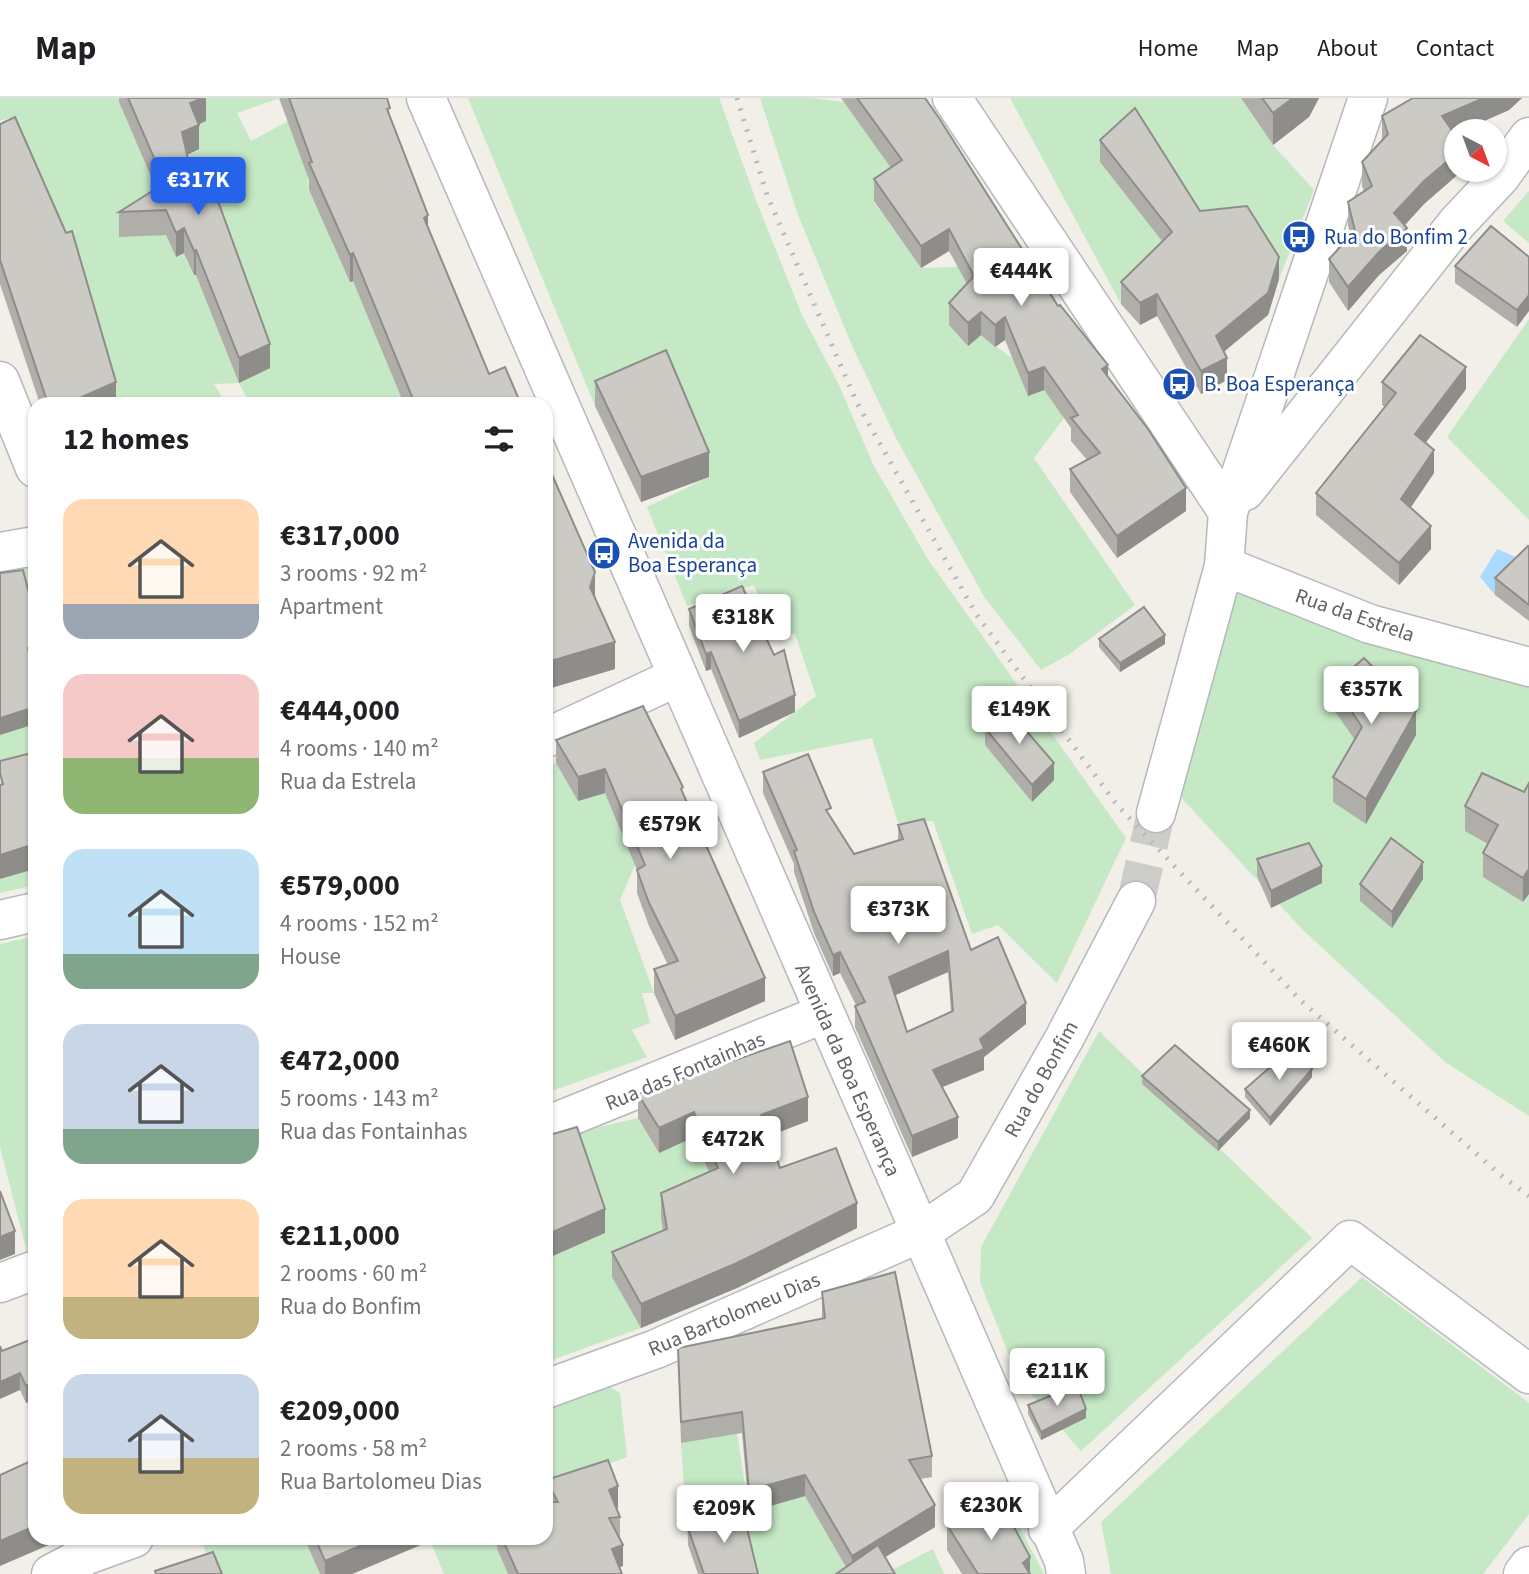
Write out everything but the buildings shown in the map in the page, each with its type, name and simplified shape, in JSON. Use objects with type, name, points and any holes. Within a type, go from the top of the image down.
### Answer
[{"type":"street","name":"Avenida da Boa Esperança","points":[[426,98],[1064,1562],[1066,1574]]},
{"type":"street","points":[[952,98],[1228,512]]},
{"type":"street","points":[[1156,813],[1224,566],[1228,512],[1368,98]]},
{"type":"street","points":[[1228,512],[1529,137]]},
{"type":"street","points":[[0,381],[28,451]]},
{"type":"street","points":[[0,552],[28,547]]},
{"type":"street","name":"Rua da Estrela","points":[[1224,566],[1370,624],[1529,667]]},
{"type":"street","points":[[553,735],[677,677]]},
{"type":"street","name":"Rua do Bonfim","points":[[919,1233],[975,1196],[1065,1037],[1136,901]]},
{"type":"street","points":[[0,920],[28,914]]},
{"type":"street","name":"Rua das Fontainhas","points":[[553,1123],[823,1014]]},
{"type":"street","name":"Rua Bartolomeu Dias","points":[[553,1386],[656,1349],[919,1233]]},
{"type":"street","points":[[1048,1529],[1350,1240],[1529,1374]]},
{"type":"street","points":[[0,1283],[28,1273]]},
{"type":"street","points":[[51,1574],[87,1555],[115,1545]]},
{"type":"street","points":[[1523,1574],[1529,1566]]},
{"type":"green space","points":[[0,98],[118,98],[165,208],[149,235],[166,235],[176,257],[187,252],[240,383],[269,368],[194,212],[182,157],[198,98],[280,98],[237,113],[251,141],[288,121],[308,176],[309,191],[362,300],[402,397],[246,397],[239,383],[214,384],[222,397],[113,397],[9,118],[0,121]]},
{"type":"green space","points":[[468,98],[719,98],[802,315],[838,383],[873,464],[927,558],[1126,838],[1057,983],[998,925],[972,934],[933,821],[898,823],[872,738],[760,760],[754,743],[816,696],[795,634],[773,634],[754,585],[687,606],[647,507],[709,477],[595,406]]},
{"type":"green space","points":[[760,98],[810,98],[844,102],[895,173],[874,202],[921,268],[958,267],[974,298],[981,335],[1013,359],[1044,390],[1064,418],[1034,458],[1135,605],[1068,655],[1041,670],[985,598],[896,438],[853,348],[798,215]]},
{"type":"green space","points":[[1010,98],[1241,98],[1273,145],[1314,190],[1279,279],[1157,269],[1121,304]]},
{"type":"green space","points":[[1529,191],[1529,243],[1503,221]]},
{"type":"green space","points":[[1529,319],[1529,520],[1447,437]]},
{"type":"green space","points":[[22,558],[28,563],[28,779],[0,786],[0,561]]},
{"type":"green space","points":[[1224,566],[1529,660],[1529,1116],[1445,1062],[1302,929],[1165,780]]},
{"type":"green space","points":[[556,763],[578,800],[605,793],[637,860],[620,900],[654,993],[642,993],[650,1023],[632,1030],[647,1057],[553,1091],[553,764]]},
{"type":"green space","points":[[28,871],[28,887],[0,893],[0,879]]},
{"type":"green space","points":[[28,938],[27,1252],[0,1147],[0,944]]},
{"type":"green space","points":[[1099,1031],[1312,1238],[1081,1451],[1019,1380],[980,1282],[981,1247]]},
{"type":"green space","points":[[638,1118],[659,1153],[694,1137],[711,1174],[667,1254],[641,1328],[553,1359],[553,1223],[570,1134]]},
{"type":"green space","points":[[1362,1277],[1529,1403],[1529,1514],[1483,1574],[1111,1574],[1101,1522]]},
{"type":"green space","points":[[610,1387],[620,1393],[627,1457],[553,1484],[553,1406]]},
{"type":"green space","points":[[737,1433],[749,1511],[809,1495],[850,1574],[754,1574],[688,1545],[681,1443]]},
{"type":"green space","points":[[1008,1505],[1044,1574],[1026,1574],[994,1515]]},
{"type":"green space","points":[[203,1545],[307,1545],[320,1574],[215,1574]]},
{"type":"green space","points":[[432,1545],[509,1545],[497,1549],[508,1574],[444,1574]]},
{"type":"green space","points":[[933,1549],[944,1574],[884,1574]]},
{"type":"water","points":[[1497,549],[1528,562],[1495,595],[1480,577]]},
{"type":"tunnel","points":[[1136,901],[1156,813]]},
{"type":"railway","points":[[737,98],[767,195],[857,403],[976,614],[1117,805],[1300,1000],[1503,1177],[1529,1196]]},
{"type":"place","name":"Rua do Bonfim 2","points":[[1299,237]]},
{"type":"place","name":"B. Boa Esperança","points":[[1179,384]]},
{"type":"place","name":"Avenida da Boa Esperança","points":[[604,553]]}]
